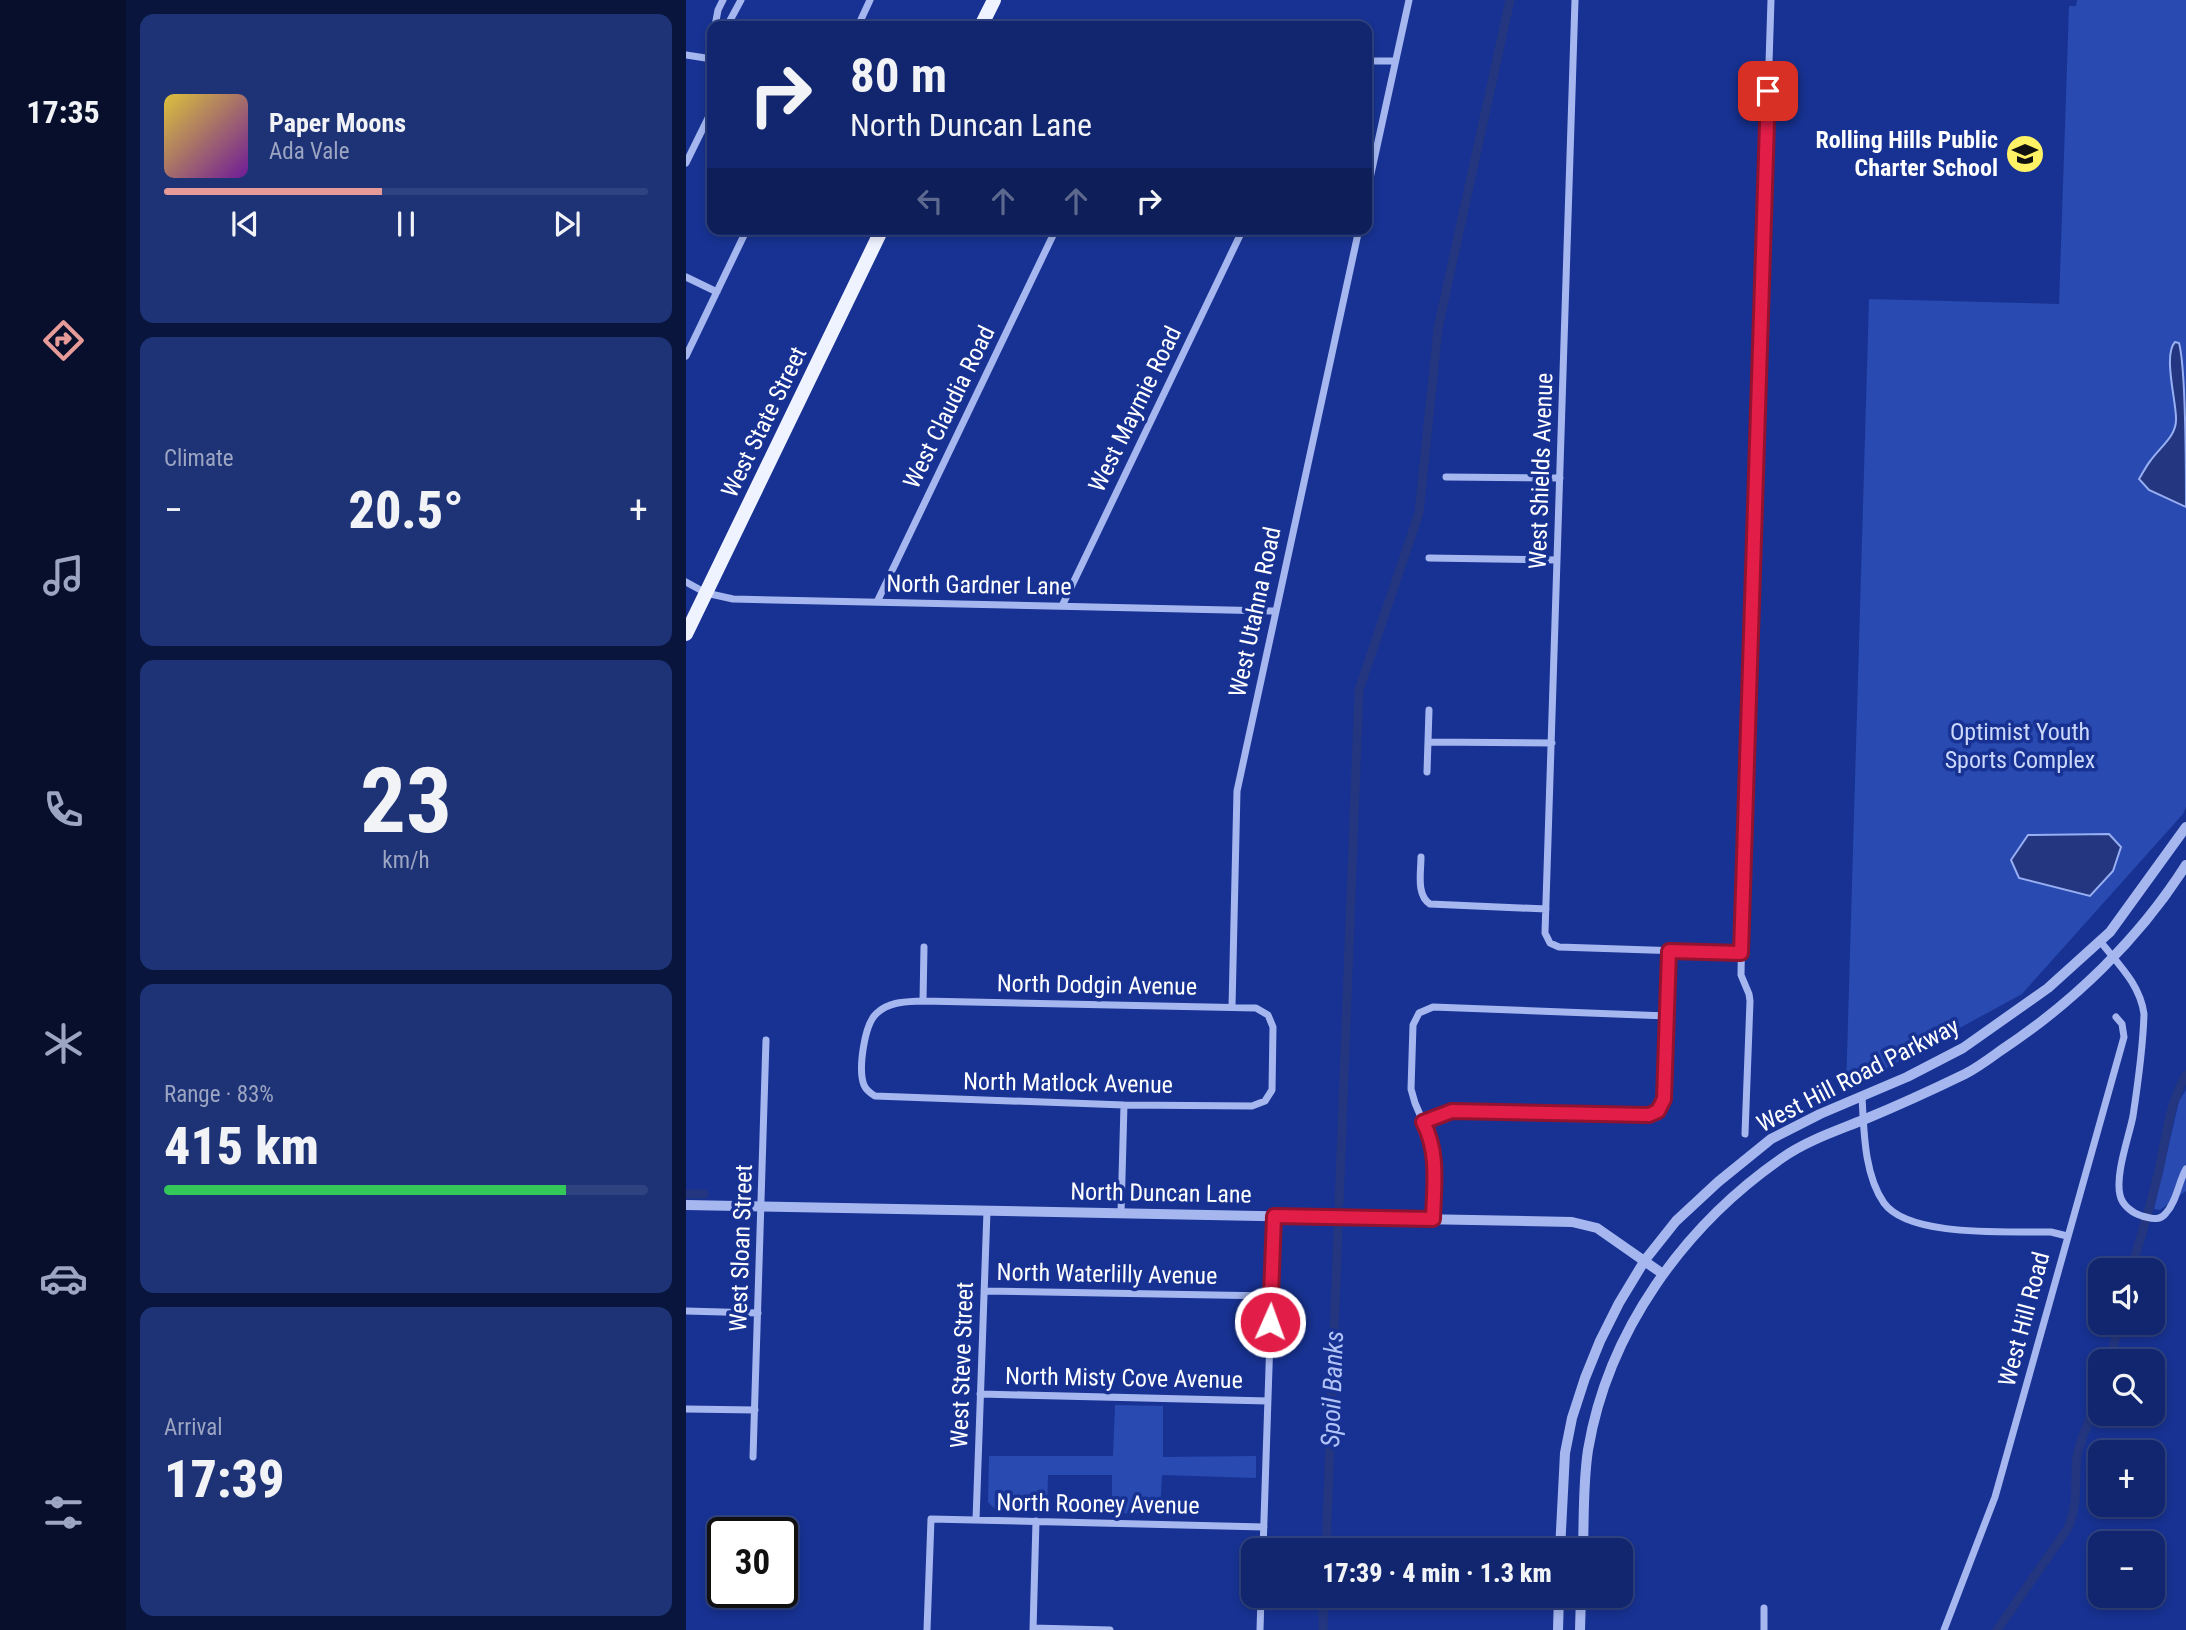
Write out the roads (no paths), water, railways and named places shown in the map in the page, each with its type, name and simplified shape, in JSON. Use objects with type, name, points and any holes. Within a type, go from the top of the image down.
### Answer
[{"type":"main road","points":[[984,21],[994,0]]},
{"type":"main road","name":"West State Street","points":[[686,634],[879,235]]},
{"type":"street","points":[[716,21],[723,0]]},
{"type":"street","points":[[730,21],[741,0]]},
{"type":"street","points":[[860,21],[870,0]]},
{"type":"street","points":[[1372,169],[1409,0]]},
{"type":"street","name":"West Shields Avenue","points":[[1575,0],[1545,933],[1550,943],[1559,947],[1669,951]]},
{"type":"street","points":[[1745,1134],[1750,1001],[1741,975],[1741,953],[1771,0]]},
{"type":"street","points":[[686,55],[707,58]]},
{"type":"street","points":[[1372,61],[1395,61]]},
{"type":"street","points":[[686,163],[707,120]]},
{"type":"street","points":[[686,356],[744,235]]},
{"type":"street","name":"West Claudia Road","points":[[877,602],[1053,235]]},
{"type":"street","name":"West Maymie Road","points":[[1062,606],[1240,235]]},
{"type":"street","name":"West Utahna Road","points":[[1232,1007],[1237,791],[1358,235]]},
{"type":"street","points":[[686,277],[717,292]]},
{"type":"street","points":[[1446,477],[1560,478]]},
{"type":"street","points":[[1429,558],[1558,560]]},
{"type":"street","name":"North Gardner Lane","points":[[686,582],[706,593],[733,599],[1275,611]]},
{"type":"street","points":[[1427,772],[1429,710]]},
{"type":"street","points":[[1428,742],[1552,743]]},
{"type":"street","name":"West Hill Road Parkway","points":[[1560,1538],[1562,1484],[1572,1418],[1600,1341],[1619,1303],[1646,1260],[1676,1221],[1771,1139],[1963,1048],[2048,988],[2110,932],[2186,827]]},
{"type":"street","points":[[1421,857],[1421,891],[1425,901],[1435,905],[1546,909]]},
{"type":"street","name":"West Hill Road Parkway","points":[[1583,1538],[1585,1480],[1595,1418],[1619,1350],[1663,1274],[1692,1236],[1783,1157],[1829,1133],[1968,1073],[2016,1041],[2062,1006],[2113,957],[2186,865]]},
{"type":"street","points":[[2100,941],[2137,988],[2144,1014],[2133,1115],[2119,1192],[2122,1200],[2132,1212],[2156,1219],[2166,1213],[2186,1170]]},
{"type":"street","points":[[923,1001],[924,947]]},
{"type":"street","points":[[1423,1122],[1452,1111],[1649,1115],[1658,1111],[1664,1099],[1669,951],[1741,953]]},
{"type":"street","name":"North Dodgin Avenue","points":[[870,1093],[863,1080],[864,1039],[874,1014],[888,1005],[923,1001],[1232,1007],[1256,1008],[1268,1015],[1273,1027],[1272,1090],[1265,1101]]},
{"type":"street","points":[[1433,1219],[1433,1145],[1415,1103],[1411,1077],[1413,1025],[1419,1013],[1433,1007],[1667,1016]]},
{"type":"street","name":"West Hill Road","points":[[1944,1630],[1995,1497],[2124,1037],[2122,1024],[2116,1017]]},
{"type":"street","name":"West Sloan Street","points":[[753,1457],[766,1040]]},
{"type":"street","name":"North Matlock Avenue","points":[[870,1093],[881,1098],[1124,1105],[1252,1106],[1265,1101]]},
{"type":"street","points":[[1862,1097],[1868,1157],[1875,1186],[1885,1204],[1894,1213],[1911,1221],[1939,1228],[2051,1232],[2067,1236]]},
{"type":"street","points":[[1121,1213],[1124,1105]]},
{"type":"street","name":"North Duncan Lane","points":[[686,1205],[1573,1222],[1597,1228],[1663,1274]]},
{"type":"street","name":"West Steve Street","points":[[976,1520],[987,1211]]},
{"type":"street","points":[[1264,1538],[1274,1216]]},
{"type":"street","name":"North Waterlilly Avenue","points":[[984,1291],[1271,1296]]},
{"type":"street","points":[[686,1311],[758,1312]]},
{"type":"street","name":"North Misty Cove Avenue","points":[[980,1394],[1268,1401]]},
{"type":"street","points":[[686,1409],[755,1410]]},
{"type":"street","name":"North Rooney Avenue","points":[[927,1630],[931,1518],[1264,1527]]},
{"type":"street","points":[[1036,1521],[1033,1629],[1110,1630]]},
{"type":"street","points":[[1259,1630],[1260,1608]]},
{"type":"street","points":[[1558,1630],[1559,1608]]},
{"type":"street","points":[[1580,1630],[1581,1608]]},
{"type":"street","points":[[1763,1630],[1764,1608]]},
{"type":"waterway","points":[[1339,1204],[1359,690],[1419,513],[1438,328],[1510,0]]},
{"type":"waterway","points":[[2135,1258],[2156,1183],[2172,1109],[2186,1075]]},
{"type":"waterway","points":[[686,1194],[704,1194]]},
{"type":"waterway","name":"Spoil Banks","points":[[1326,1538],[1338,1228]]},
{"type":"waterway","points":[[2113,1349],[2116,1335]]},
{"type":"waterway","points":[[1997,1630],[2068,1528],[2075,1501],[2077,1457],[2088,1424]]},
{"type":"waterway","name":"Spoil Banks","points":[[1323,1630],[1324,1608]]},
{"type":"place","name":"Rolling Hills Public Charter School","points":[[2025,154]]},
{"type":"park label","name":"Optimist Youth Sports Complex","points":[[2020,746]]}]
